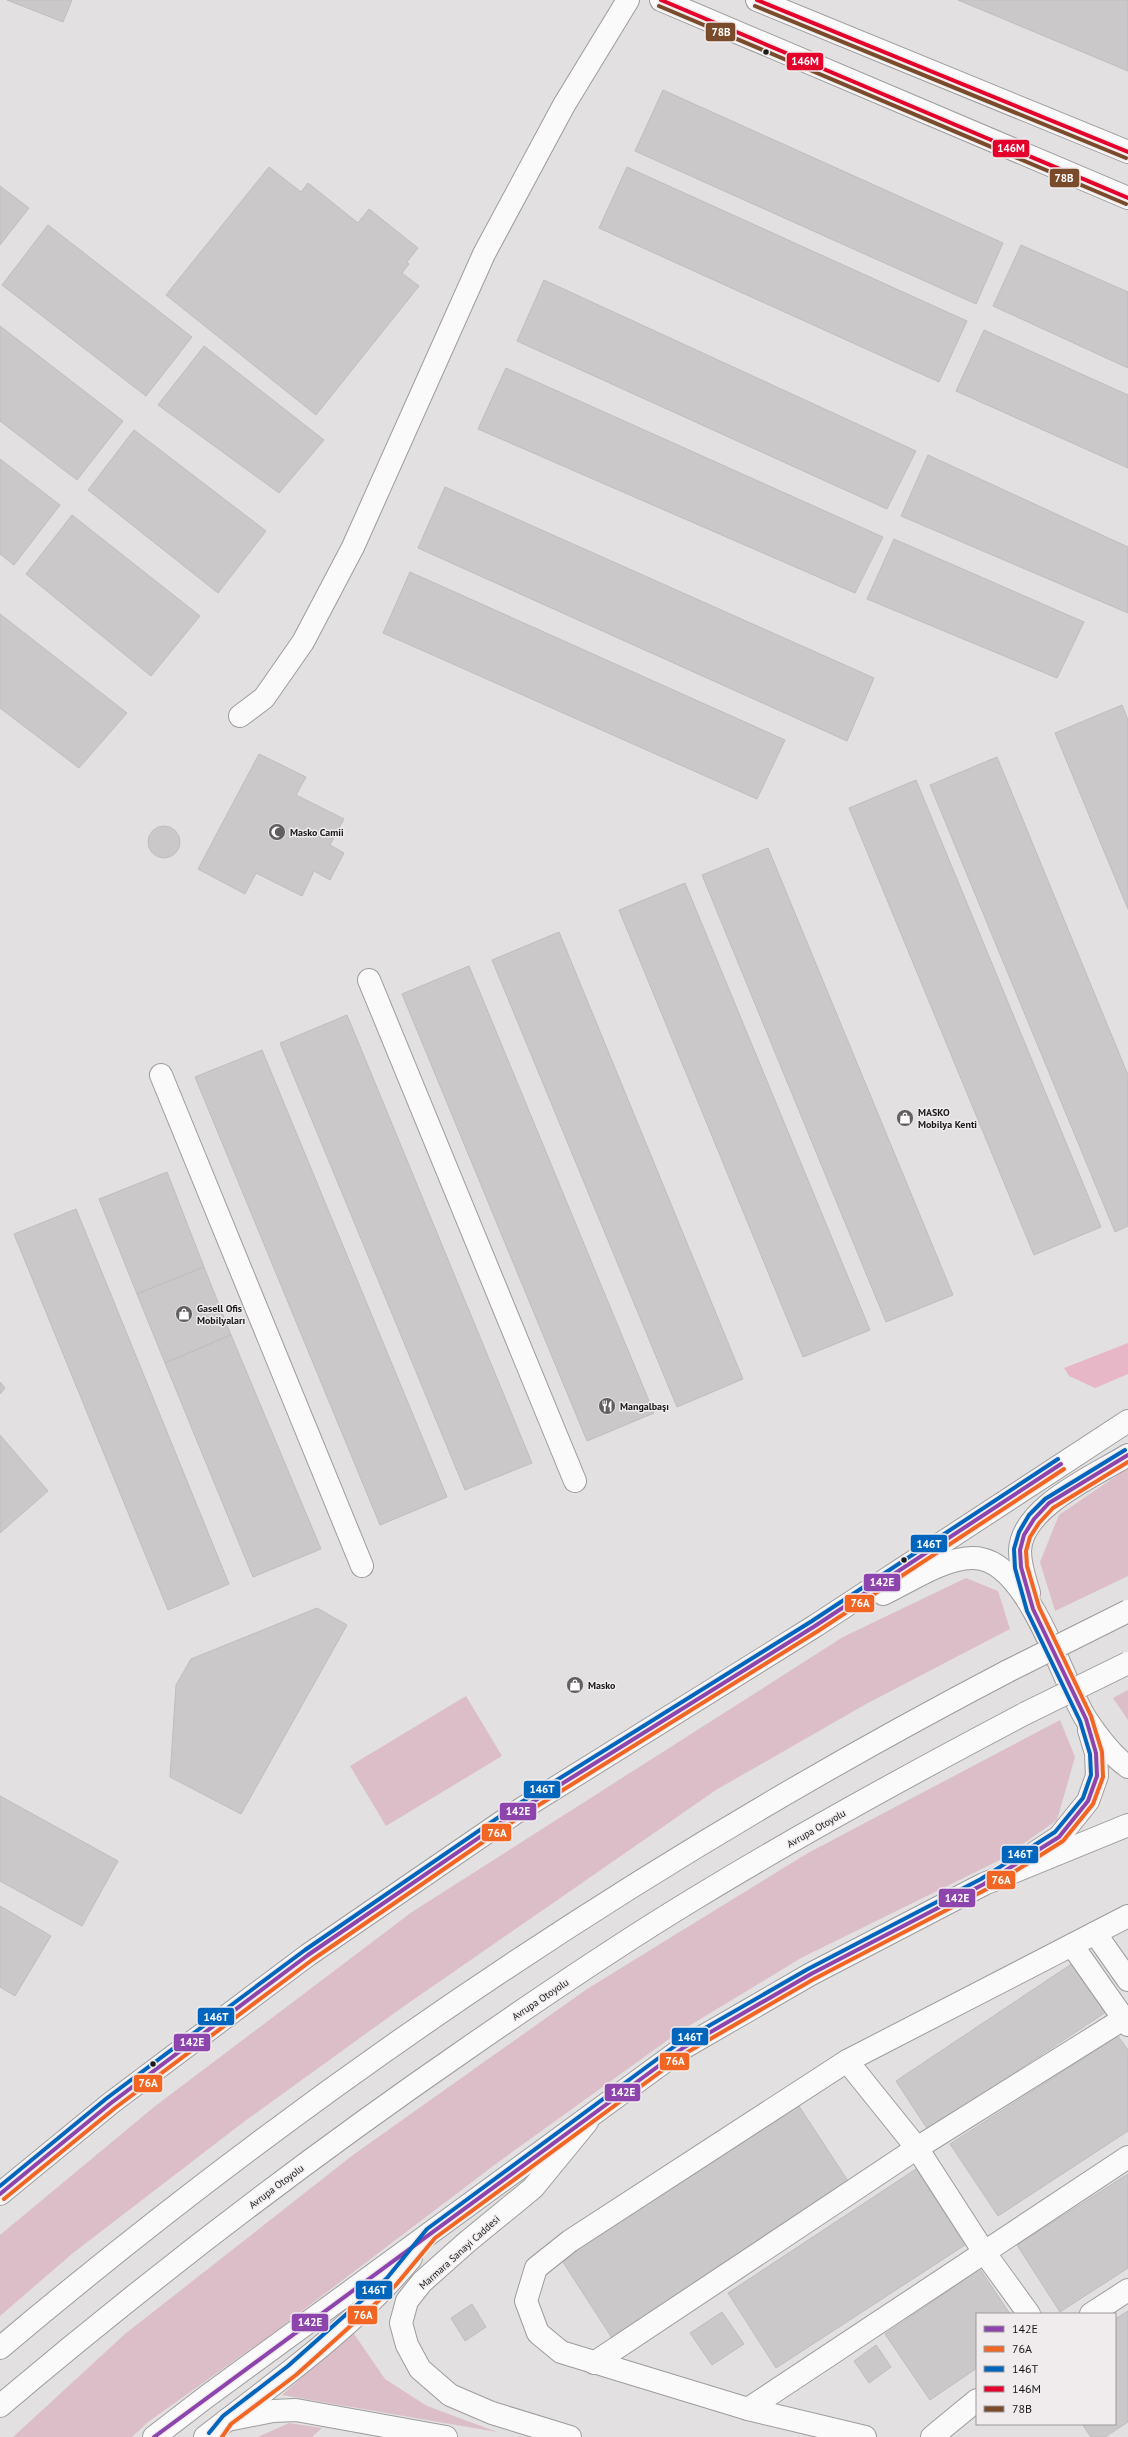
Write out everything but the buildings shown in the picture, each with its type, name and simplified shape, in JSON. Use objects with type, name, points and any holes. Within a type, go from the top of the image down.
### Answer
[{"type":"main road","points":[[240,716],[264,698],[304,642],[353,547],[484,254],[564,105],[628,0]]},
{"type":"main road","points":[[661,0],[1128,198]]},
{"type":"main road","points":[[757,0],[1128,152]]},
{"type":"main road","points":[[370,980],[575,1481]]},
{"type":"main road","points":[[161,1075],[362,1566]]},
{"type":"main road","points":[[0,2194],[110,2104],[308,1956],[508,1817],[815,1626],[1128,1421]]},
{"type":"main road","points":[[1033,1609],[1021,1567],[1020,1550],[1024,1535],[1034,1519],[1049,1503],[1128,1455]]},
{"type":"main road","points":[[154,2437],[206,2397],[593,2116],[683,2048],[811,1974],[984,1884],[1059,1837],[1088,1801],[1097,1776],[1096,1753],[1086,1719],[1033,1609],[1014,1579],[998,1564],[974,1558],[950,1561],[815,1626]]},
{"type":"main road","points":[[0,2348],[88,2273],[274,2130],[400,2039],[592,1910],[764,1804],[924,1715],[1128,1611]]},
{"type":"main road","name":"Avrupa Otoyolu","points":[[0,2406],[71,2346],[222,2226],[418,2083],[518,2013],[694,1899],[819,1826],[1026,1713],[1128,1663]]},
{"type":"main road","points":[[1086,1719],[1114,1757],[1128,1767]]},
{"type":"main road","points":[[984,1884],[1128,1825]]},
{"type":"main road","points":[[865,2437],[748,2409],[561,2352],[538,2333],[526,2302],[536,2268],[570,2241],[847,2060],[1128,1916]]},
{"type":"main road","points":[[1095,1933],[1128,1980]]},
{"type":"main road","points":[[594,2363],[917,2148],[1127,2020],[1072,1945]]},
{"type":"main road","points":[[847,2060],[917,2148],[984,2252],[1028,2313]]},
{"type":"main road","points":[[0,2175],[110,2104]]},
{"type":"main road","name":"Marmara Sanayi Caddesi","points":[[570,2437],[492,2413],[450,2395],[420,2369],[407,2346],[401,2323],[407,2301],[422,2282],[467,2242],[533,2188],[593,2116]]},
{"type":"main road","points":[[748,2409],[1128,2157]]},
{"type":"main road","points":[[221,2428],[292,2371],[391,2282],[431,2234]]},
{"type":"main road","points":[[1093,2313],[1128,2290]]},
{"type":"main road","points":[[932,2437],[976,2401]]},
{"type":"main road","points":[[204,2437],[221,2428],[273,2411],[296,2410],[446,2437]]},
{"type":"shaded area","points":[[1128,1343],[1128,1374],[1095,1388],[1069,1376],[1064,1368]]},
{"type":"shaded area","points":[[1128,1468],[1128,1576],[1055,1611],[1040,1562],[1059,1515]]},
{"type":"shaded area","points":[[966,1578],[998,1591],[1010,1629],[866,1704],[716,1790],[400,2009],[245,2121],[73,2253],[0,2316],[0,2235],[154,2107],[412,1912],[843,1637]]},
{"type":"shaded area","points":[[1128,1690],[1128,1720],[1113,1698]]},
{"type":"shaded area","points":[[466,1696],[502,1756],[386,1826],[350,1766]]},
{"type":"shaded area","points":[[1060,1720],[1075,1757],[1057,1820],[1002,1859],[801,1958],[679,2032],[497,2163],[269,2336],[148,2422],[132,2437],[13,2437],[125,2334],[353,2155],[587,1989],[808,1853]]},
{"type":"shaded area","points":[[352,2331],[385,2379],[427,2406],[497,2432],[282,2395]]},
{"type":"shaded area","points":[[289,2423],[322,2428],[312,2437],[258,2437]]},
{"type":"transit line","name":"146M","points":[[661,0],[1128,198]]},
{"type":"transit line","name":"146M","points":[[757,0],[1128,152]]},
{"type":"transit line","name":"78B","points":[[659,6],[1126,204]]},
{"type":"transit line","name":"78B","points":[[755,6],[1126,158]]},
{"type":"transit line","name":"146T","points":[[209,2433],[223,2416],[288,2366],[387,2278],[427,2229],[679,2043],[808,1969],[981,1879],[1055,1832],[1083,1798],[1091,1775],[1090,1754],[1080,1721],[1027,1611],[1015,1568],[1014,1549],[1019,1532],[1029,1515],[1045,1499],[1125,1450]]},
{"type":"transit line","name":"142E","points":[[154,2437],[683,2048],[811,1974],[984,1884],[1059,1837],[1088,1801],[1097,1776],[1096,1753],[1086,1719],[1033,1609],[1021,1567],[1020,1550],[1024,1535],[1034,1519],[1049,1503],[1128,1455]]},
{"type":"transit line","name":"146T","points":[[0,2186],[107,2098],[305,1950],[512,1808],[812,1621],[1058,1459]]},
{"type":"transit line","name":"76A","points":[[222,2437],[231,2424],[296,2375],[395,2286],[435,2238],[686,2053],[814,1979],[987,1889],[1063,1841],[1093,1804],[1103,1777],[1102,1752],[1091,1716],[1039,1607],[1027,1566],[1026,1551],[1030,1537],[1039,1523],[1053,1508],[1128,1462]]},
{"type":"transit line","name":"142E","points":[[0,2194],[111,2103],[308,1955],[515,1813],[815,1626],[1061,1464]]},
{"type":"transit line","name":"76A","points":[[4,2199],[115,2108],[312,1960],[518,1818],[818,1631],[1064,1469]]},
{"type":"place","name":"Masko Camii","points":[[277,832]]},
{"type":"place","name":"MASKO Mobilya Kenti","points":[[905,1118]]},
{"type":"place","name":"Gasell Ofis Mobilyaları","points":[[184,1314]]},
{"type":"place","name":"Mangalbaşı","points":[[607,1406]]},
{"type":"place","name":"Masko","points":[[575,1685]]}]
